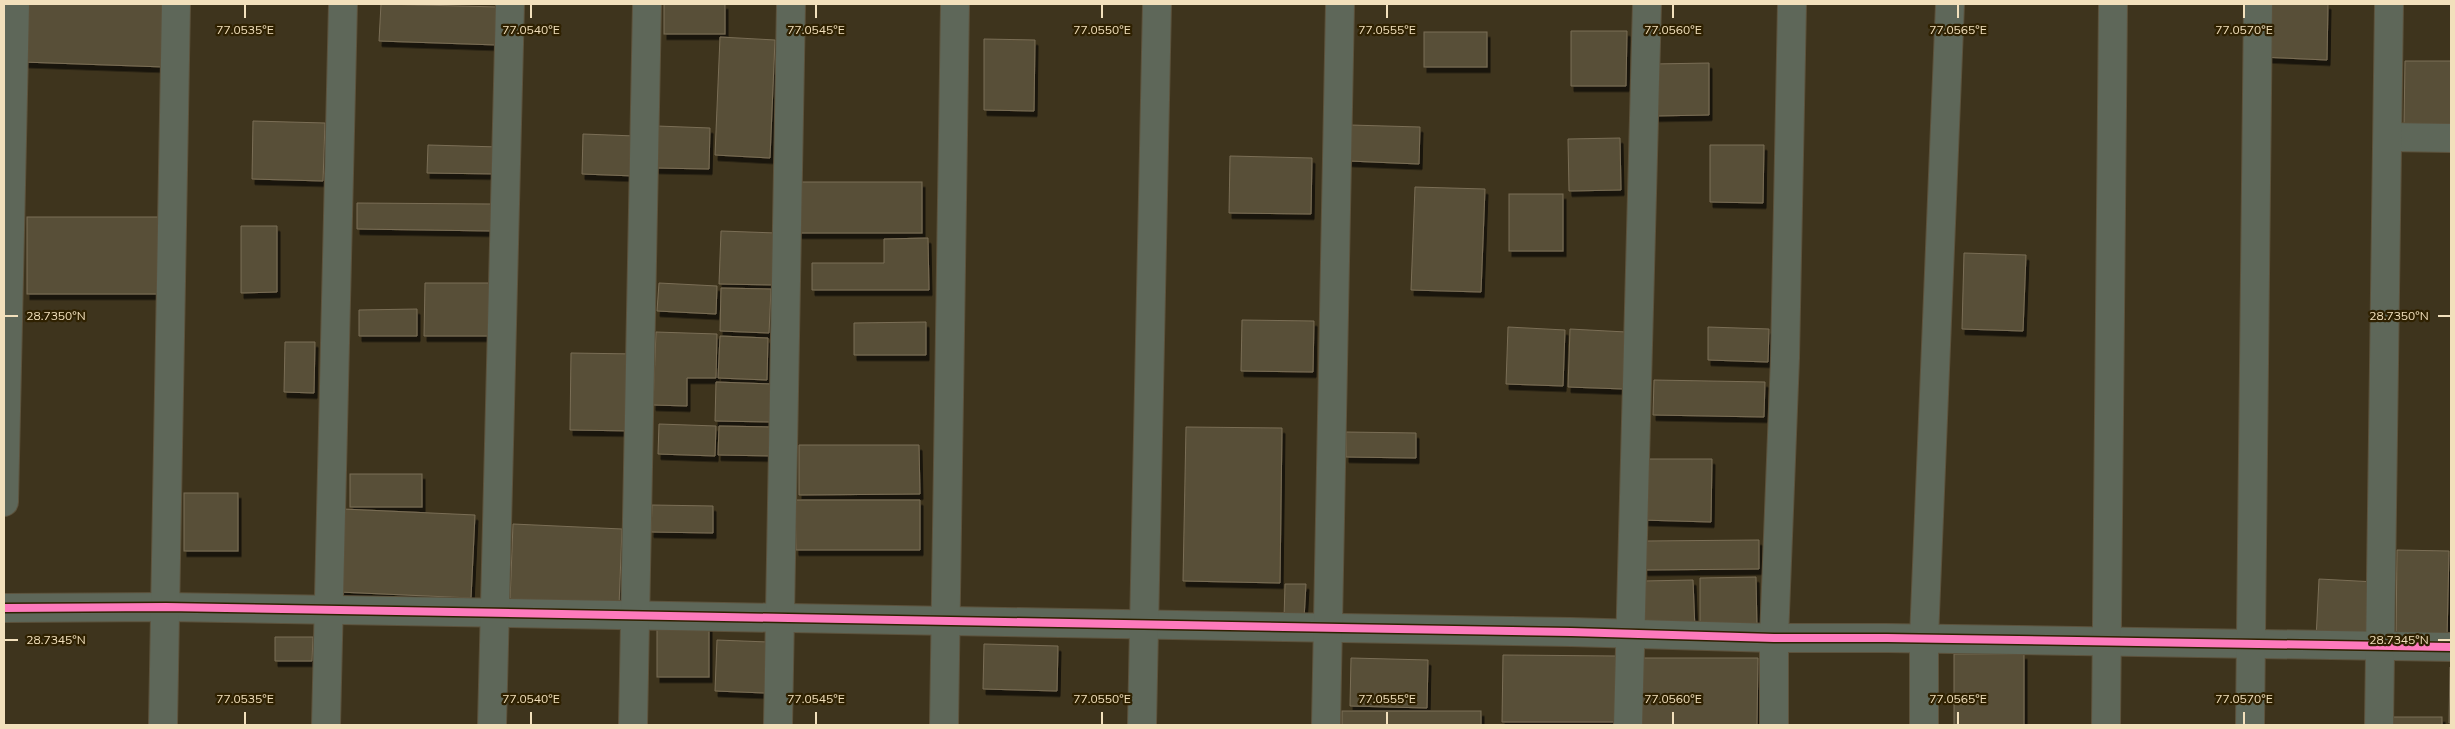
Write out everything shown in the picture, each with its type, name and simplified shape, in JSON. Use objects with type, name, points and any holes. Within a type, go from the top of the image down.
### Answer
[{"type":"street","points":[[4,502],[15,4]]},
{"type":"street","points":[[163,725],[176,4]]},
{"type":"street","points":[[326,725],[343,4]]},
{"type":"street","points":[[492,725],[510,4]]},
{"type":"street","points":[[633,725],[647,4]]},
{"type":"street","points":[[778,725],[782,618],[791,4]]},
{"type":"street","points":[[944,725],[955,4]]},
{"type":"street","points":[[1142,725],[1156,4]]},
{"type":"street","points":[[1326,725],[1340,4]]},
{"type":"street","points":[[1628,725],[1647,4]]},
{"type":"street","points":[[1774,725],[1774,638],[1785,358],[1792,4]]},
{"type":"street","points":[[1924,725],[1924,638],[1950,4]]},
{"type":"street","points":[[2106,725],[2113,4]]},
{"type":"street","points":[[2250,725],[2258,4]]},
{"type":"street","points":[[2379,725],[2389,4]]},
{"type":"street","points":[[2388,138],[2451,138]]},
{"type":"street","points":[[4,608],[166,607],[1630,633],[1774,638],[1924,638],[2451,647]]},
{"type":"building","points":[[25,4],[167,4],[164,67],[23,62]]},
{"type":"building","points":[[381,4],[499,7],[497,45],[379,41]]},
{"type":"building","points":[[664,4],[725,4],[725,34],[664,34]]},
{"type":"building","points":[[2264,4],[2328,4],[2327,60],[2261,57]]},
{"type":"building","points":[[1571,31],[1627,31],[1626,86],[1571,86]]},
{"type":"building","points":[[1424,32],[1487,32],[1487,67],[1424,67]]},
{"type":"building","points":[[720,37],[775,40],[770,158],[715,155]]},
{"type":"building","points":[[984,39],[1035,40],[1034,111],[984,110]]},
{"type":"building","points":[[2405,61],[2451,61],[2451,125],[2404,125]]},
{"type":"building","points":[[1709,63],[1709,115],[1653,116],[1653,64]]},
{"type":"building","points":[[253,121],[325,123],[323,181],[252,179]]},
{"type":"building","points":[[1350,125],[1420,127],[1419,164],[1349,161]]},
{"type":"building","points":[[657,126],[710,128],[709,169],[656,168]]},
{"type":"building","points":[[583,134],[635,136],[634,176],[582,174]]},
{"type":"building","points":[[1620,138],[1621,190],[1569,191],[1568,139]]},
{"type":"building","points":[[428,145],[500,147],[499,174],[427,173]]},
{"type":"building","points":[[1710,145],[1764,145],[1763,203],[1710,202]]},
{"type":"building","points":[[1230,156],[1312,158],[1311,214],[1229,213]]},
{"type":"building","points":[[799,182],[922,182],[922,233],[799,233]]},
{"type":"building","points":[[1415,187],[1485,189],[1481,292],[1411,290]]},
{"type":"building","points":[[1509,194],[1563,194],[1563,251],[1509,251]]},
{"type":"building","points":[[357,203],[492,204],[492,231],[357,229]]},
{"type":"building","points":[[27,217],[160,217],[160,294],[27,294]]},
{"type":"building","points":[[241,226],[277,226],[277,292],[241,293]]},
{"type":"building","points":[[721,231],[776,233],[775,285],[719,284]]},
{"type":"building","points":[[928,238],[929,290],[812,290],[812,263],[884,263],[884,239]]},
{"type":"building","points":[[1964,253],[2026,255],[2023,331],[1962,329]]},
{"type":"building","points":[[425,283],[492,283],[492,336],[424,336]]},
{"type":"building","points":[[659,283],[717,286],[716,314],[657,311]]},
{"type":"building","points":[[721,288],[771,289],[769,333],[720,331]]},
{"type":"building","points":[[417,309],[417,336],[359,336],[359,310]]},
{"type":"building","points":[[1242,320],[1314,321],[1313,372],[1241,371]]},
{"type":"building","points":[[926,322],[926,355],[854,355],[854,323]]},
{"type":"building","points":[[1508,327],[1565,330],[1563,386],[1506,384]]},
{"type":"building","points":[[1708,327],[1769,329],[1768,362],[1708,360]]},
{"type":"building","points":[[1570,329],[1626,332],[1624,389],[1568,387]]},
{"type":"building","points":[[656,332],[717,334],[716,378],[687,378],[687,406],[653,405]]},
{"type":"building","points":[[720,336],[768,338],[767,380],[718,378]]},
{"type":"building","points":[[285,342],[315,342],[314,393],[284,392]]},
{"type":"building","points":[[571,353],[636,354],[635,431],[570,430]]},
{"type":"building","points":[[1654,380],[1765,382],[1764,417],[1653,415]]},
{"type":"building","points":[[716,382],[772,384],[771,422],[715,421]]},
{"type":"building","points":[[659,424],[716,426],[715,456],[658,454]]},
{"type":"building","points":[[719,426],[774,427],[773,456],[718,455]]},
{"type":"building","points":[[1186,427],[1282,428],[1280,583],[1183,581]]},
{"type":"building","points":[[1346,432],[1416,433],[1416,458],[1346,457]]},
{"type":"building","points":[[799,445],[919,445],[920,494],[799,495]]},
{"type":"building","points":[[1642,459],[1712,459],[1711,522],[1641,520]]},
{"type":"building","points":[[350,474],[422,474],[422,507],[350,507]]},
{"type":"building","points":[[184,493],[238,493],[238,551],[184,551]]},
{"type":"building","points":[[795,500],[920,500],[920,550],[796,550]]},
{"type":"building","points":[[652,505],[713,506],[713,533],[651,532]]},
{"type":"building","points":[[343,509],[475,515],[471,598],[339,592]]},
{"type":"building","points":[[513,524],[622,529],[619,606],[510,601]]},
{"type":"building","points":[[1759,540],[1759,569],[1645,570],[1645,541]]},
{"type":"building","points":[[2397,550],[2449,551],[2447,639],[2396,638]]},
{"type":"building","points":[[1756,577],[1757,630],[1700,630],[1700,578]]},
{"type":"building","points":[[2319,579],[2376,582],[2373,642],[2316,639]]},
{"type":"building","points":[[1693,580],[1695,630],[1645,632],[1643,581]]},
{"type":"building","points":[[1285,584],[1306,584],[1304,619],[1284,619]]},
{"type":"building","points":[[657,625],[709,625],[709,677],[657,677]]},
{"type":"building","points":[[275,637],[313,637],[312,661],[275,661]]},
{"type":"building","points":[[717,640],[768,642],[765,693],[715,691]]},
{"type":"building","points":[[984,644],[1058,646],[1057,691],[983,689]]},
{"type":"building","points":[[1954,654],[2024,654],[2024,725],[1954,725]]},
{"type":"building","points":[[1503,655],[1617,656],[1617,722],[1502,722]]},
{"type":"building","points":[[1351,658],[1428,660],[1427,708],[1350,706]]},
{"type":"building","points":[[1641,658],[1758,658],[1757,725],[1641,725]]},
{"type":"building","points":[[2450,667],[2451,723],[2449,723]]},
{"type":"building","points":[[1342,711],[1481,711],[1481,725],[1342,725]]},
{"type":"building","points":[[2386,717],[2442,717],[2442,725],[2386,725]]},
{"type":"cycle path","points":[[4,608],[166,607],[1571,632],[1774,638],[1887,638],[2451,647]]}]
